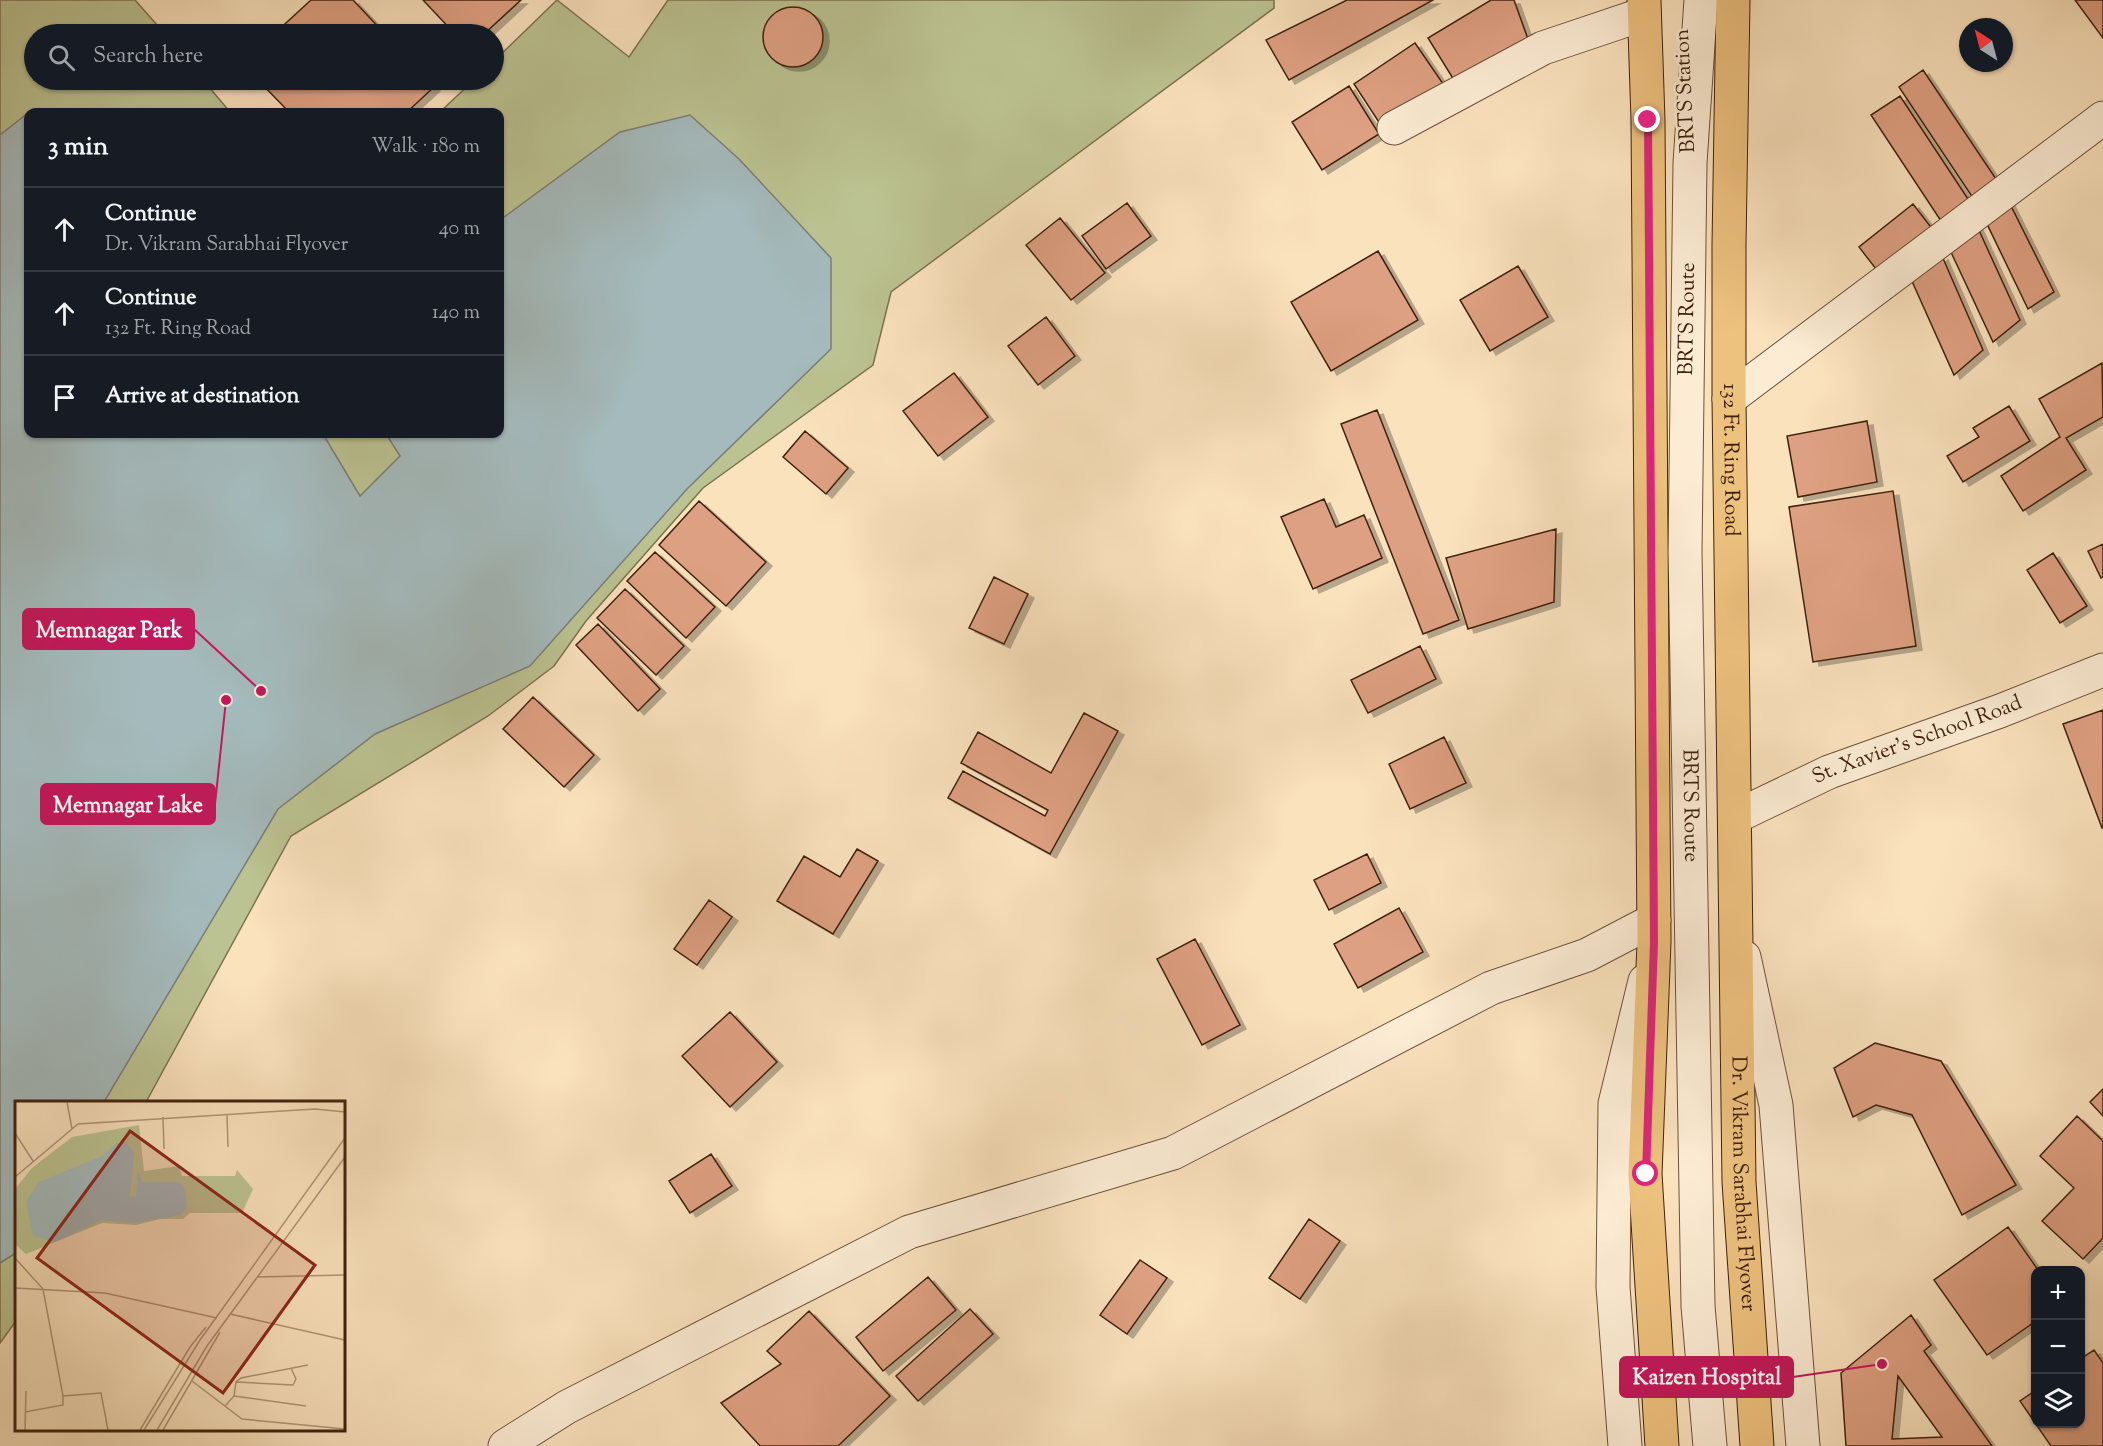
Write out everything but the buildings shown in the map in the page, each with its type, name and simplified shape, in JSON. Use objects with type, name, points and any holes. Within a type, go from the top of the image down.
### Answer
[{"type":"main road","name":"132 Ft. Ring Road","points":[[1734,0],[1729,245],[1729,399],[1736,920]]},
{"type":"main road","points":[[1644,7],[1648,120],[1654,931],[1646,1174],[1662,1446]]},
{"type":"main road","name":"Dr. Vikram Sarabhai Flyover","points":[[1736,920],[1739,1182],[1745,1302],[1758,1446]]},
{"type":"street","name":"BRTS Station","points":[[1681,0],[1690,163]]},
{"type":"street","name":"BRTS Station","points":[[1690,163],[1701,0]]},
{"type":"street","points":[[1394,128],[1543,48],[1644,7]]},
{"type":"street","points":[[1729,399],[2103,118]]},
{"type":"street","name":"BRTS Route","points":[[1690,163],[1686,564],[1698,1306],[1710,1446]]},
{"type":"street","name":"St. Xavier's School Road","points":[[1735,817],[1829,772],[2000,711],[2103,670]]},
{"type":"street","points":[[1736,920],[1776,1105],[1803,1446]]},
{"type":"street","points":[[505,1446],[567,1407],[909,1232],[1173,1153],[1491,988],[1654,931]]},
{"type":"street","points":[[1624,1446],[1613,1287],[1615,1104],[1654,931]]},
{"type":"green space","points":[[0,0],[135,0],[156,24],[24,24],[24,90],[211,90],[227,108],[24,108],[24,438],[504,438],[504,108],[444,108],[463,90],[504,90],[504,51],[557,0],[629,57],[668,0],[1274,0],[1274,8],[891,292],[873,365],[703,488],[586,621],[554,666],[488,716],[291,836],[147,1101],[15,1101],[15,1322],[0,1343]]},
{"type":"shaded area","points":[[690,115],[739,159],[831,258],[831,349],[687,489],[530,666],[375,734],[278,809],[105,1101],[15,1101],[15,1254],[0,1263],[0,135],[24,116],[24,438],[325,438],[360,496],[400,456],[389,438],[504,438],[504,217],[620,132]]},
{"type":"place","name":"Memnagar Park","points":[[261,691]]},
{"type":"place","name":"Memnagar Lake","points":[[226,700]]},
{"type":"place","name":"Kaizen Hospital","points":[[1882,1364]]},
{"type":"route","points":[[1646,1174],[1654,942],[1648,120]]}]
